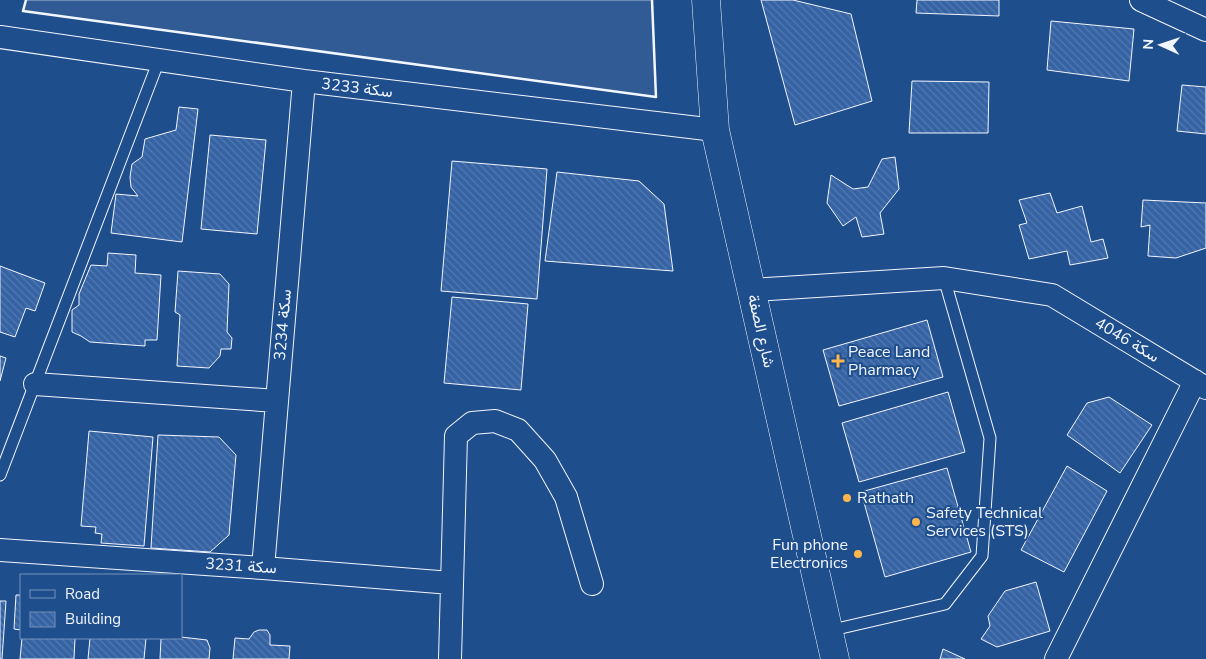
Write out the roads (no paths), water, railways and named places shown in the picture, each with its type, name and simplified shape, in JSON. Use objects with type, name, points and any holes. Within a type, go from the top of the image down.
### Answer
[{"type":"street","name":"شارع الصفة","points":[[706,0],[714,130],[835,659]]},
{"type":"street","points":[[1141,0],[1166,6],[1206,30]]},
{"type":"street","name":"سكة 3233","points":[[0,37],[304,82],[714,130]]},
{"type":"street","name":"سكة 3234","points":[[263,568],[304,82]]},
{"type":"street","name":"سكة 4046","points":[[752,290],[944,278],[1052,295],[1201,385],[1056,659]]},
{"type":"street","points":[[35,384],[277,401]]},
{"type":"street","points":[[450,659],[456,436],[472,423],[495,421],[518,430],[545,460],[566,497],[592,584]]},
{"type":"street","name":"سكة 3231","points":[[0,550],[451,583]]},
{"type":"lane","points":[[0,475],[159,60]]},
{"type":"lane","points":[[828,631],[945,604],[982,556],[990,438],[944,278]]},
{"type":"place","name":"Peace Land Pharmacy","points":[[838,361]]},
{"type":"place","name":"Rathath","points":[[847,498]]},
{"type":"place","name":"Safety Technical Services (STS)","points":[[916,522]]},
{"type":"place","name":"Fun phone Electronics","points":[[858,554]]}]
